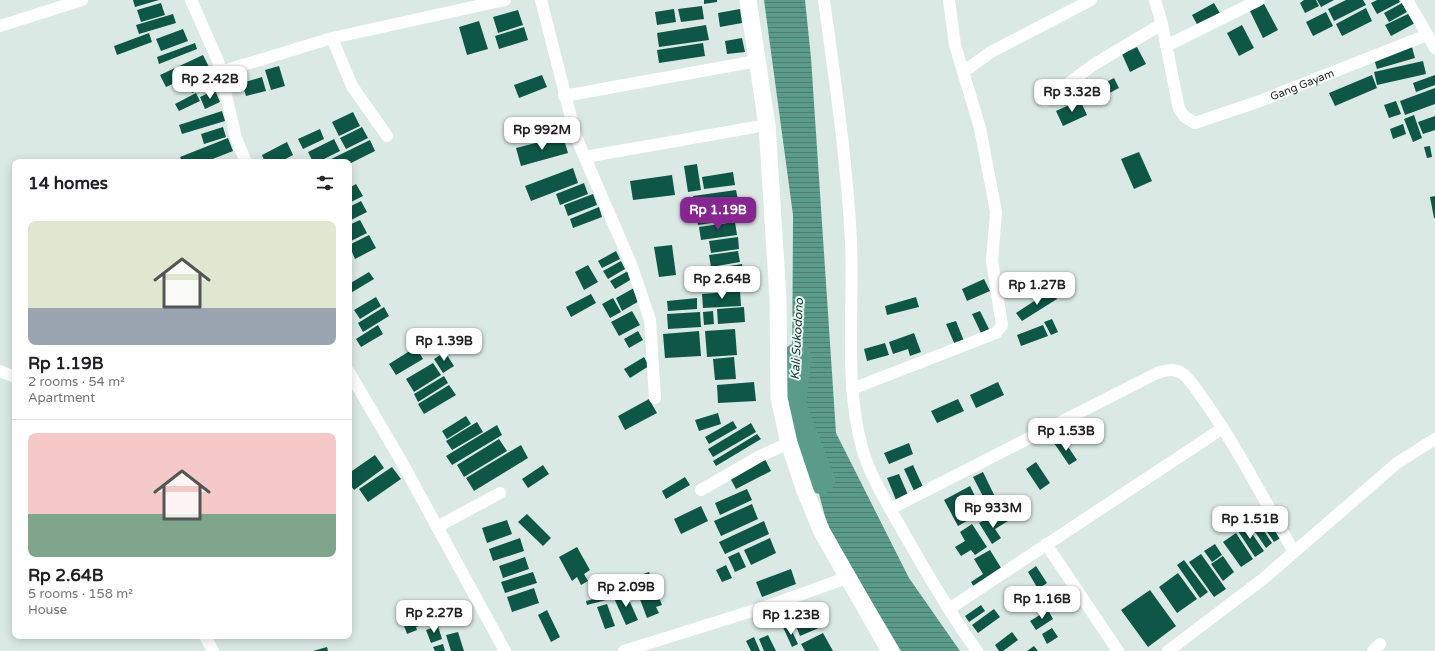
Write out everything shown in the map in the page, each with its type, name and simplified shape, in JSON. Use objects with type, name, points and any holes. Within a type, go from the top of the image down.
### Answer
[{"type":"main road","points":[[748,0],[767,125],[778,298],[779,398],[788,443],[805,491],[822,532],[890,651]]},
{"type":"street","points":[[0,26],[82,0]]},
{"type":"street","points":[[191,0],[218,61],[236,138],[245,159]]},
{"type":"street","points":[[220,72],[332,38],[505,0]]},
{"type":"street","points":[[541,0],[564,96],[576,137],[631,264],[650,320],[655,398]]},
{"type":"street","points":[[824,0],[848,184],[851,245],[852,389],[863,450],[890,509],[949,610],[977,651]]},
{"type":"street","points":[[852,389],[996,333],[1002,325],[992,262],[996,212],[980,128],[955,45],[949,0]]},
{"type":"street","points":[[963,72],[991,52],[1091,0]]},
{"type":"street","points":[[1155,0],[1162,24],[1166,46],[1259,0]]},
{"type":"street","points":[[1407,0],[1435,48]]},
{"type":"street","points":[[1045,102],[1092,65],[1162,24]]},
{"type":"street","name":"Gang Gayam","points":[[1166,46],[1179,109],[1185,117],[1195,123],[1260,101],[1427,35]]},
{"type":"street","points":[[332,38],[352,86],[387,136]]},
{"type":"street","points":[[564,96],[757,61]]},
{"type":"street","points":[[585,157],[767,125]]},
{"type":"street","points":[[890,509],[1166,370],[1176,370],[1183,374],[1224,428],[1294,552]]},
{"type":"street","points":[[0,371],[12,377]]},
{"type":"street","points":[[353,387],[437,527],[505,651]]},
{"type":"street","points":[[949,610],[1046,544],[1224,428]]},
{"type":"street","points":[[1168,651],[1263,579],[1397,463],[1435,439]]},
{"type":"street","points":[[700,490],[760,456],[788,443]]},
{"type":"street","points":[[437,527],[500,493]]},
{"type":"street","points":[[1046,544],[1118,651]]},
{"type":"street","points":[[624,651],[771,605],[849,577]]},
{"type":"street","points":[[207,639],[213,651]]},
{"type":"water","points":[[764,0],[805,0],[811,58],[836,433],[909,578],[960,651],[901,651],[828,528],[792,391],[793,215]]},
{"type":"building","points":[[133,0],[159,0],[135,7]]},
{"type":"building","points":[[704,0],[717,0],[717,2],[704,4]]},
{"type":"building","points":[[1304,0],[1316,0],[1319,6],[1305,13],[1300,3]]},
{"type":"building","points":[[1317,0],[1334,0],[1321,7]]},
{"type":"building","points":[[1346,0],[1363,0],[1366,5],[1334,21],[1328,9]]},
{"type":"building","points":[[1377,0],[1399,0],[1400,2],[1377,14],[1371,3]]},
{"type":"building","points":[[1263,2],[1278,30],[1263,38],[1249,9]]},
{"type":"building","points":[[161,3],[165,15],[141,22],[137,10]]},
{"type":"building","points":[[1214,3],[1221,15],[1198,26],[1192,15]]},
{"type":"building","points":[[1402,3],[1407,12],[1389,22],[1384,13]]},
{"type":"building","points":[[702,6],[704,19],[681,22],[678,9]]},
{"type":"building","points":[[1366,8],[1372,21],[1342,36],[1336,24]]},
{"type":"building","points":[[674,9],[676,22],[657,25],[655,12]]},
{"type":"building","points":[[740,9],[742,23],[720,27],[718,13]]},
{"type":"building","points":[[518,10],[523,25],[498,33],[493,17]]},
{"type":"building","points":[[1326,12],[1333,26],[1313,36],[1306,22]]},
{"type":"building","points":[[1410,13],[1415,23],[1391,36],[1385,25]]},
{"type":"building","points":[[173,14],[176,23],[139,34],[136,25]]},
{"type":"building","points":[[479,21],[488,49],[467,55],[459,27]]},
{"type":"building","points":[[706,25],[709,40],[659,47],[657,33]]},
{"type":"building","points":[[1242,25],[1254,48],[1239,56],[1227,33]]},
{"type":"building","points":[[524,27],[528,40],[499,49],[495,36]]},
{"type":"building","points":[[183,29],[188,41],[161,51],[156,39]]},
{"type":"building","points":[[149,33],[152,42],[117,55],[114,46]]},
{"type":"building","points":[[742,38],[745,52],[727,54],[725,41]]},
{"type":"building","points":[[195,43],[197,49],[159,64],[157,57]]},
{"type":"building","points":[[703,43],[705,56],[659,63],[657,50]]},
{"type":"building","points":[[1137,47],[1146,64],[1130,72],[1122,54]]},
{"type":"building","points":[[1412,47],[1415,58],[1377,69],[1374,59]]},
{"type":"building","points":[[203,55],[209,67],[166,87],[160,75]]},
{"type":"building","points":[[1423,61],[1426,74],[1377,85],[1374,72]]},
{"type":"building","points":[[279,66],[285,86],[271,90],[265,70]]},
{"type":"building","points":[[210,72],[214,82],[192,93],[188,82]]},
{"type":"building","points":[[542,75],[547,87],[519,98],[514,85]]},
{"type":"building","points":[[1372,75],[1377,88],[1335,106],[1329,93]]},
{"type":"building","points":[[1435,75],[1435,85],[1416,92],[1413,83]]},
{"type":"building","points":[[262,77],[266,91],[246,96],[242,83]]},
{"type":"building","points":[[1114,78],[1119,88],[1096,100],[1091,90]]},
{"type":"building","points":[[1435,88],[1435,104],[1405,115],[1400,101]]},
{"type":"building","points":[[215,90],[220,102],[205,109],[200,97]]},
{"type":"building","points":[[196,93],[200,101],[179,111],[175,104]]},
{"type":"building","points":[[1080,100],[1087,115],[1063,126],[1056,111]]},
{"type":"building","points":[[1396,101],[1401,114],[1389,118],[1384,105]]},
{"type":"building","points":[[222,111],[225,121],[182,134],[179,125]]},
{"type":"building","points":[[353,112],[360,126],[339,136],[332,122]]},
{"type":"building","points":[[1414,115],[1422,138],[1413,142],[1404,119]]},
{"type":"building","points":[[1435,116],[1435,130],[1423,134],[1418,122]]},
{"type":"building","points":[[1403,124],[1406,134],[1393,139],[1390,129]]},
{"type":"building","points":[[223,127],[226,137],[204,144],[201,134]]},
{"type":"building","points":[[362,127],[368,138],[346,149],[340,138]]},
{"type":"building","points":[[320,129],[324,139],[303,149],[298,139]]},
{"type":"building","points":[[563,136],[568,153],[521,166],[516,148]]},
{"type":"building","points":[[228,138],[233,151],[213,159],[181,159],[180,157]]},
{"type":"building","points":[[334,139],[340,151],[324,159],[312,159],[308,152]]},
{"type":"building","points":[[370,140],[375,151],[352,162],[352,159],[331,159]]},
{"type":"building","points":[[287,142],[293,155],[286,159],[264,159],[262,155]]},
{"type":"building","points":[[1430,146],[1432,157],[1427,158],[1424,147]]},
{"type":"building","points":[[1139,152],[1152,181],[1134,189],[1121,159]]},
{"type":"building","points":[[697,164],[701,190],[688,192],[684,166]]},
{"type":"building","points":[[573,168],[578,183],[531,201],[525,186]]},
{"type":"building","points":[[733,172],[735,185],[704,189],[702,177]]},
{"type":"building","points":[[672,175],[675,195],[633,200],[630,181]]},
{"type":"building","points":[[584,183],[588,194],[560,205],[556,194]]},
{"type":"building","points":[[356,184],[363,196],[352,202],[352,186]]},
{"type":"building","points":[[736,190],[738,200],[695,206],[693,196]]},
{"type":"building","points":[[593,194],[597,205],[568,216],[564,205]]},
{"type":"building","points":[[1435,196],[1435,218],[1434,218],[1430,197]]},
{"type":"building","points":[[361,201],[367,212],[352,220],[352,206]]},
{"type":"building","points":[[735,203],[738,219],[698,225],[696,209]]},
{"type":"building","points":[[599,207],[602,217],[573,228],[570,219]]},
{"type":"building","points":[[360,220],[367,233],[352,240],[352,224]]},
{"type":"building","points":[[735,222],[737,235],[701,240],[699,227]]},
{"type":"building","points":[[369,235],[376,248],[355,259],[352,252],[352,244]]},
{"type":"building","points":[[738,237],[739,249],[711,253],[709,241]]},
{"type":"building","points":[[672,245],[676,275],[659,277],[654,247]]},
{"type":"building","points":[[616,251],[620,259],[602,268],[598,261]]},
{"type":"building","points":[[738,251],[740,262],[711,267],[709,255]]},
{"type":"building","points":[[621,261],[625,269],[608,279],[603,271]]},
{"type":"building","points":[[742,264],[744,276],[718,280],[717,268]]},
{"type":"building","points":[[588,265],[598,282],[584,290],[575,272]]},
{"type":"building","points":[[628,271],[632,279],[615,289],[610,281]]},
{"type":"building","points":[[715,271],[716,281],[703,283],[702,273]]},
{"type":"building","points":[[369,272],[374,279],[352,292],[352,282]]},
{"type":"building","points":[[751,277],[752,287],[720,291],[719,282]]},
{"type":"building","points":[[984,279],[990,291],[967,301],[962,289]]},
{"type":"building","points":[[634,288],[641,300],[622,311],[616,298]]},
{"type":"building","points":[[1051,290],[1057,299],[1022,321],[1016,313]]},
{"type":"building","points":[[740,291],[741,306],[703,308],[702,294]]},
{"type":"building","points":[[591,294],[596,303],[571,317],[566,307]]},
{"type":"building","points":[[376,297],[381,306],[360,319],[354,310]]},
{"type":"building","points":[[916,297],[919,307],[887,315],[885,306]]},
{"type":"building","points":[[613,298],[621,312],[610,318],[602,304]]},
{"type":"building","points":[[697,298],[697,309],[668,311],[667,301]]},
{"type":"building","points":[[384,307],[389,316],[363,332],[358,323]]},
{"type":"building","points":[[744,307],[745,322],[718,324],[717,309]]},
{"type":"building","points":[[632,311],[640,325],[619,336],[611,322]]},
{"type":"building","points":[[713,311],[714,324],[704,325],[703,312]]},
{"type":"building","points":[[980,311],[989,329],[981,333],[972,314]]},
{"type":"building","points":[[700,312],[701,327],[668,329],[667,314]]},
{"type":"building","points":[[1052,319],[1058,332],[1051,335],[1044,322]]},
{"type":"building","points":[[956,321],[964,341],[955,345],[946,324]]},
{"type":"building","points":[[378,325],[383,334],[361,347],[356,339]]},
{"type":"building","points":[[1043,325],[1048,336],[1021,346],[1017,335]]},
{"type":"building","points":[[735,329],[737,355],[707,357],[705,331]]},
{"type":"building","points":[[638,331],[643,340],[629,348],[624,339]]},
{"type":"building","points":[[699,331],[701,356],[665,358],[663,334]]},
{"type":"building","points":[[914,333],[921,352],[910,356],[908,349],[893,354],[889,342]]},
{"type":"building","points":[[885,343],[889,355],[867,361],[864,349]]},
{"type":"building","points":[[416,347],[423,359],[396,375],[389,364]]},
{"type":"building","points":[[445,352],[454,366],[443,373],[434,359]]},
{"type":"building","points":[[644,357],[649,366],[630,378],[624,369]]},
{"type":"building","points":[[734,357],[736,379],[715,380],[713,359]]},
{"type":"building","points":[[433,363],[441,375],[414,392],[406,379]]},
{"type":"building","points":[[444,376],[448,383],[418,402],[414,394]]},
{"type":"building","points":[[754,382],[756,401],[718,403],[717,385]]},
{"type":"building","points":[[998,382],[1004,395],[976,408],[970,395]]},
{"type":"building","points":[[449,385],[456,395],[424,414],[418,404]]},
{"type":"building","points":[[649,399],[657,413],[625,430],[618,416]]},
{"type":"building","points":[[958,399],[964,411],[937,423],[931,411]]},
{"type":"building","points":[[718,413],[721,424],[699,431],[695,420]]},
{"type":"building","points":[[466,416],[471,424],[447,439],[442,431]]},
{"type":"building","points":[[733,421],[737,428],[709,444],[705,437]]},
{"type":"building","points":[[477,422],[483,432],[452,450],[446,441]]},
{"type":"building","points":[[751,423],[756,432],[713,457],[708,449]]},
{"type":"building","points":[[497,425],[502,435],[452,465],[446,456]]},
{"type":"building","points":[[757,434],[761,439],[716,466],[713,461]]},
{"type":"building","points":[[1062,438],[1077,460],[1069,465],[1054,443]]},
{"type":"building","points":[[499,439],[507,451],[464,477],[457,465]]},
{"type":"building","points":[[909,443],[913,454],[889,464],[884,453]]},
{"type":"building","points":[[521,445],[528,458],[474,491],[466,478]]},
{"type":"building","points":[[375,455],[384,468],[354,490],[352,487],[352,471]]},
{"type":"building","points":[[764,457],[771,471],[736,489],[729,476]]},
{"type":"building","points":[[1036,462],[1050,483],[1040,490],[1026,469]]},
{"type":"building","points":[[543,465],[549,474],[528,488],[522,479]]},
{"type":"building","points":[[913,465],[924,489],[915,493],[904,469]]},
{"type":"building","points":[[392,467],[401,479],[368,502],[359,489]]},
{"type":"building","points":[[983,472],[998,503],[989,508],[973,477]]},
{"type":"building","points":[[899,474],[908,495],[896,500],[887,478]]},
{"type":"building","points":[[685,477],[690,485],[666,499],[662,491]]},
{"type":"building","points":[[970,486],[983,512],[958,526],[944,500]]},
{"type":"building","points":[[747,489],[752,500],[720,515],[715,503]]},
{"type":"building","points":[[752,504],[758,519],[721,536],[714,521]]},
{"type":"building","points":[[701,506],[708,521],[681,534],[674,519]]},
{"type":"building","points":[[1262,509],[1282,537],[1274,542],[1255,514]]},
{"type":"building","points":[[527,514],[551,538],[543,546],[518,522]]},
{"type":"building","points":[[1004,516],[1008,521],[995,529],[1001,538],[992,544],[979,523],[988,518],[992,524]]},
{"type":"building","points":[[1256,519],[1272,543],[1266,548],[1249,523]]},
{"type":"building","points":[[507,520],[512,534],[487,543],[482,528]]},
{"type":"building","points":[[764,521],[769,534],[725,554],[719,542]]},
{"type":"building","points":[[1244,522],[1264,551],[1255,557],[1236,528]]},
{"type":"building","points":[[972,524],[987,547],[975,555],[971,550],[961,556],[955,547],[965,541],[960,532]]},
{"type":"building","points":[[1236,533],[1253,559],[1241,567],[1223,542]]},
{"type":"building","points":[[520,538],[524,551],[493,561],[489,549]]},
{"type":"building","points":[[770,538],[776,553],[751,565],[744,550]]},
{"type":"building","points":[[1215,544],[1222,555],[1212,562],[1204,551]]},
{"type":"building","points":[[577,547],[590,570],[584,574],[588,581],[581,585],[577,577],[572,581],[559,557]]},
{"type":"building","points":[[990,550],[1003,571],[975,589],[971,582],[983,574],[974,559]]},
{"type":"building","points":[[739,552],[746,567],[735,572],[728,557]]},
{"type":"building","points":[[1201,554],[1226,589],[1214,597],[1189,562]]},
{"type":"building","points":[[1223,556],[1234,572],[1223,581],[1211,564]]},
{"type":"building","points":[[525,557],[529,569],[503,578],[499,566]]},
{"type":"building","points":[[1184,560],[1208,592],[1200,598],[1177,565]]},
{"type":"building","points":[[726,565],[732,578],[722,582],[716,570]]},
{"type":"building","points":[[1036,566],[1047,583],[1038,589],[1028,572]]},
{"type":"building","points":[[791,569],[796,584],[762,597],[756,582]]},
{"type":"building","points":[[533,572],[537,583],[505,593],[501,582]]},
{"type":"building","points":[[649,572],[662,605],[656,607],[659,613],[647,618],[632,578]]},
{"type":"building","points":[[1178,573],[1197,599],[1177,613],[1159,587]]},
{"type":"building","points":[[534,588],[539,603],[512,612],[507,597]]},
{"type":"building","points":[[1150,590],[1176,626],[1148,647],[1121,610]]},
{"type":"building","points":[[625,591],[638,620],[626,625],[613,596]]},
{"type":"building","points":[[605,596],[606,600],[587,605],[586,601]]},
{"type":"building","points":[[607,604],[615,626],[605,629],[597,607]]},
{"type":"building","points":[[981,605],[985,611],[969,622],[965,616]]},
{"type":"building","points":[[994,609],[1000,617],[978,633],[972,625]]},
{"type":"building","points":[[547,610],[560,637],[551,642],[538,615]]},
{"type":"building","points":[[1048,610],[1053,619],[1036,630],[1030,621]]},
{"type":"building","points":[[411,611],[414,620],[440,611],[443,618],[416,627],[417,630],[407,634],[400,614]]},
{"type":"building","points":[[816,616],[821,627],[800,636],[796,626]]},
{"type":"building","points":[[789,625],[798,644],[792,647],[783,627]]},
{"type":"building","points":[[438,626],[442,639],[431,643],[426,630]]},
{"type":"building","points":[[1052,628],[1058,637],[1047,644],[1042,634]]},
{"type":"building","points":[[458,632],[464,651],[451,651],[446,635]]},
{"type":"building","points":[[1012,632],[1018,640],[1003,651],[999,651],[995,645]]},
{"type":"building","points":[[823,633],[833,651],[805,651],[801,644]]},
{"type":"building","points":[[768,635],[776,651],[764,651],[759,639]]},
{"type":"building","points":[[754,637],[760,651],[751,651],[746,641]]},
{"type":"building","points":[[443,644],[445,651],[435,651],[433,647]]},
{"type":"building","points":[[1034,646],[1038,651],[1027,651]]},
{"type":"building","points":[[327,647],[328,651],[313,651]]},
{"type":"waterway","name":"Kali Sukodono","points":[[797,357],[792,406],[821,480]]}]
